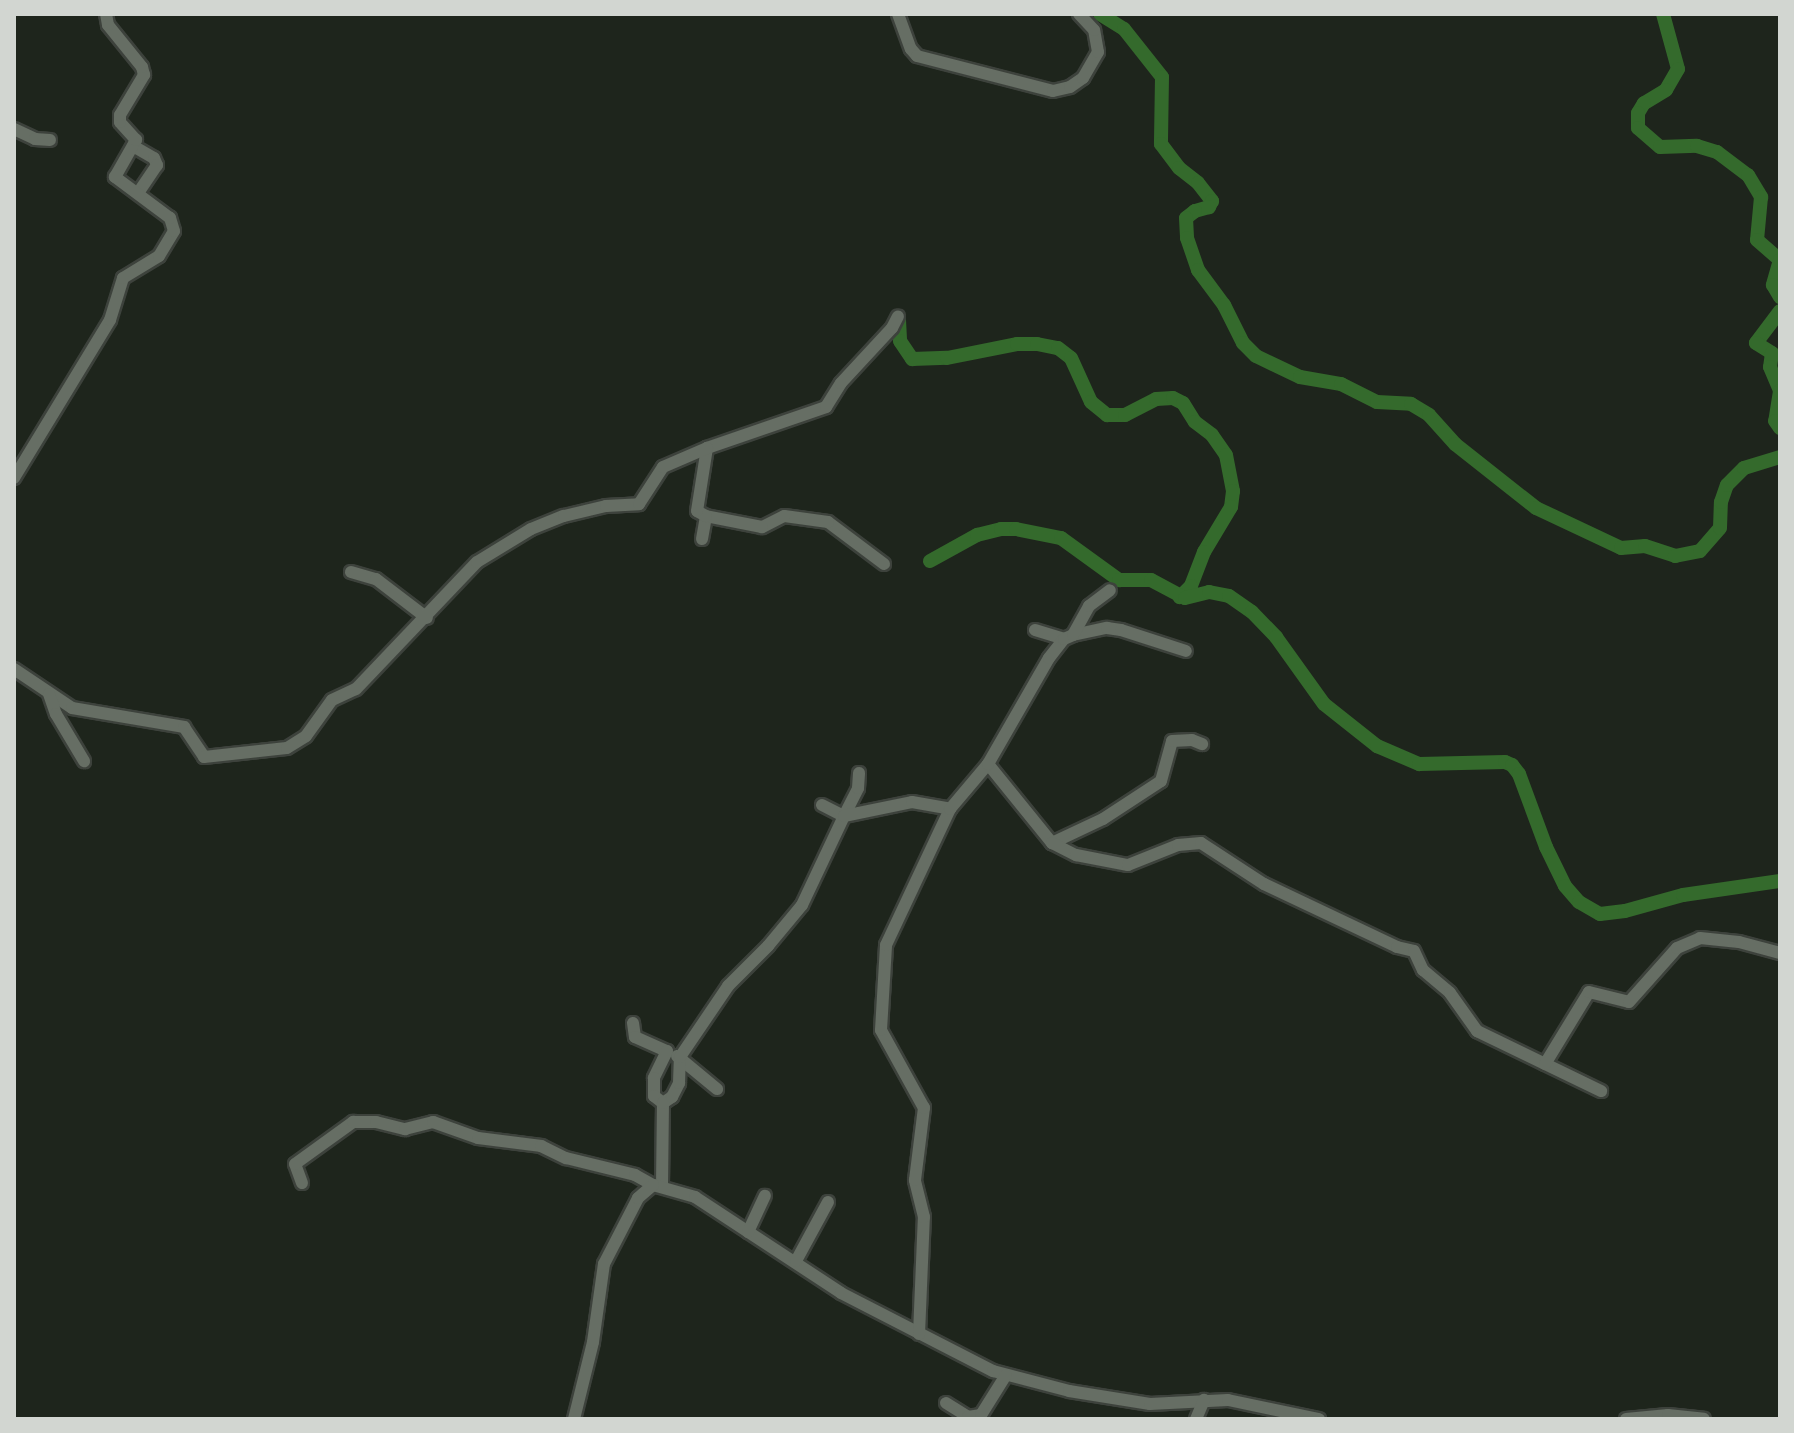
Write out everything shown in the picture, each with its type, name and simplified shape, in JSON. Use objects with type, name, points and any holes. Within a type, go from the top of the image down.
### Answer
[{"type":"street","points":[[14,478],[110,320],[123,278],[157,258],[173,235],[170,218],[138,193],[108,176],[133,146],[135,136],[119,118],[144,79],[144,70],[108,25],[106,14]]},
{"type":"street","points":[[898,14],[911,49],[917,56],[1039,90],[1053,91],[1070,87],[1083,78],[1098,52],[1094,30],[1079,14]]},
{"type":"street","points":[[14,129],[35,139],[50,140]]},
{"type":"street","points":[[133,146],[154,158],[157,165],[138,193]]},
{"type":"street","points":[[14,669],[72,708],[111,712],[184,727],[204,757],[269,753],[301,741],[329,703],[352,693],[427,618],[458,578],[499,547],[564,516],[606,506],[639,504],[663,467],[707,448],[826,407],[841,383],[892,328],[898,316]]},
{"type":"street","points":[[707,448],[697,511],[706,516],[762,527],[784,516],[828,522],[884,564]]},
{"type":"street","points":[[702,539],[706,516]]},
{"type":"street","points":[[351,572],[376,579],[427,618]]},
{"type":"street","points":[[919,1334],[924,1217],[915,1180],[924,1102],[890,1051],[880,1021],[888,936],[950,809],[988,764],[1021,701],[1089,606],[1110,590]]},
{"type":"street","points":[[1035,630],[1068,637],[1107,628],[1186,651]]},
{"type":"street","points":[[49,694],[56,714],[84,761]]},
{"type":"street","points":[[1052,843],[1103,819],[1161,781],[1172,741],[1192,740],[1202,744]]},
{"type":"street","points":[[988,764],[1052,843],[1068,853],[1128,865],[1178,845],[1201,843],[1264,884],[1397,947],[1414,951],[1423,970],[1450,993],[1477,1031],[1601,1091]]},
{"type":"street","points":[[663,1103],[672,1097],[679,1083],[680,1057],[728,986],[768,946],[802,905],[858,788],[859,773]]},
{"type":"street","points":[[822,805],[844,816],[912,802],[950,809]]},
{"type":"street","points":[[1545,1064],[1589,992],[1629,1002],[1677,948],[1700,938],[1739,942],[1780,953]]},
{"type":"street","points":[[633,1023],[635,1037],[680,1057],[717,1089]]},
{"type":"street","points":[[663,1103],[654,1096],[654,1078],[667,1051]]},
{"type":"street","points":[[657,1186],[663,1103]]},
{"type":"street","points":[[302,1183],[295,1164],[346,1126],[361,1121],[405,1129],[427,1123],[443,1124],[478,1138],[549,1148],[566,1158],[635,1175],[657,1186],[695,1197],[841,1293],[1006,1375],[1069,1391],[1150,1404],[1204,1400],[1262,1404],[1319,1419]]},
{"type":"street","points":[[574,1419],[593,1342],[604,1264],[638,1198],[657,1186]]},
{"type":"street","points":[[748,1232],[765,1196]]},
{"type":"street","points":[[796,1261],[828,1202]]},
{"type":"street","points":[[946,1403],[968,1417],[981,1415],[1006,1375]]},
{"type":"street","points":[[1196,1419],[1204,1400]]},
{"type":"street","points":[[1626,1419],[1704,1419]]},
{"type":"waterway","points":[[1100,14],[1124,29],[1162,77],[1161,144],[1179,168],[1198,183],[1212,201],[1209,207],[1195,211],[1186,218],[1187,238],[1198,270],[1224,305],[1243,343],[1256,356],[1300,377],[1341,384],[1377,402],[1411,404],[1429,415],[1455,444],[1536,508],[1621,548],[1645,546],[1675,556],[1700,551],[1720,528],[1721,502],[1727,485],[1744,468],[1780,457]]},
{"type":"waterway","points":[[1663,14],[1678,69],[1666,90],[1644,103],[1638,113],[1638,128],[1660,147],[1697,146],[1717,152],[1748,175],[1761,197],[1757,240],[1780,260],[1773,285],[1780,297]]},
{"type":"waterway","points":[[1780,311],[1756,343],[1772,353],[1770,367],[1780,390]]},
{"type":"waterway","points":[[899,320],[900,341],[912,359],[947,358],[1017,344],[1037,344],[1058,348],[1071,358],[1091,402],[1107,415],[1125,415],[1156,399],[1173,398],[1183,403],[1195,422],[1212,435],[1226,455],[1233,491],[1231,507],[1204,552],[1191,586],[1180,597]]},
{"type":"waterway","points":[[1780,391],[1775,421],[1780,428]]},
{"type":"waterway","points":[[930,561],[977,535],[1016,529],[1061,538],[1119,580],[1151,580],[1185,598],[1209,592],[1229,596],[1252,612],[1276,637],[1324,704],[1377,746],[1419,764],[1505,762],[1512,765],[1519,774],[1546,847],[1565,886],[1579,902],[1600,914],[1625,911],[1683,895],[1780,881]]}]
